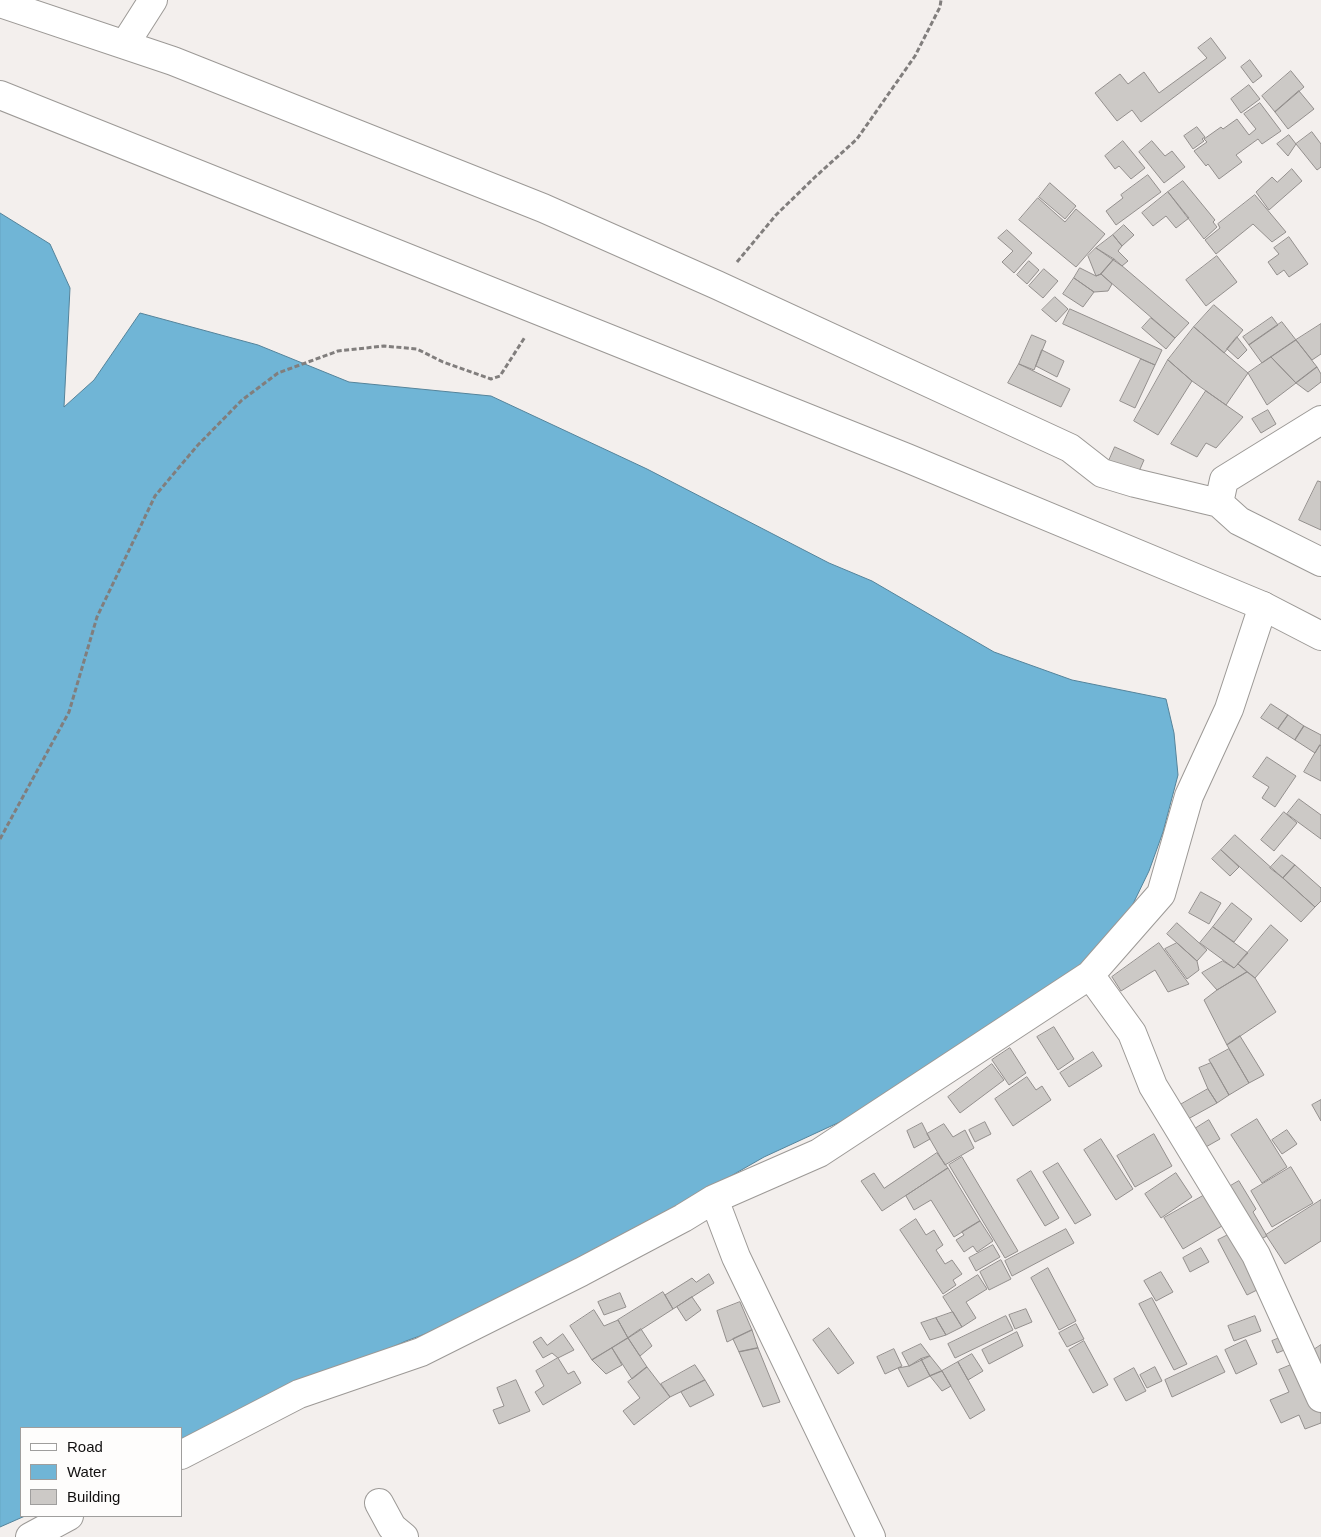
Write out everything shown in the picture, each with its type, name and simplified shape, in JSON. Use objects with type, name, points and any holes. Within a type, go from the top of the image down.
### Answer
[{"type":"street","points":[[125,44],[153,0]]},
{"type":"street","points":[[0,3],[172,60],[543,208],[1070,448],[1102,473],[1219,503],[1239,521],[1321,562]]},
{"type":"street","points":[[0,95],[898,454],[1263,606],[1321,636]]},
{"type":"street","points":[[1219,503],[1224,480],[1321,420]]},
{"type":"street","points":[[182,1454],[299,1394],[421,1352],[581,1272],[683,1218],[714,1199],[819,1153],[1090,975],[1161,894],[1189,796],[1229,709],[1263,606]]},
{"type":"street","points":[[1090,975],[1132,1033],[1154,1086],[1256,1255],[1321,1398]]},
{"type":"street","points":[[714,1199],[736,1257],[871,1537]]},
{"type":"street","points":[[379,1503],[392,1527],[404,1537]]},
{"type":"street","points":[[30,1537],[67,1517]]},
{"type":"path","points":[[717,286],[776,215],[857,139],[915,56],[940,7],[941,0]]},
{"type":"path","points":[[0,839],[69,712],[97,617],[155,496],[197,446],[242,400],[278,373],[338,351],[384,346],[417,349],[443,362],[491,379],[500,376],[503,372],[541,311]]},
{"type":"water","points":[[0,213],[50,244],[70,288],[64,407],[94,380],[140,313],[258,345],[349,382],[491,396],[647,469],[829,563],[872,581],[994,652],[1072,680],[1166,699],[1174,733],[1178,775],[1163,832],[1149,871],[1115,941],[1055,989],[855,1115],[764,1157],[593,1255],[436,1330],[406,1341],[182,1441],[182,1427],[20,1427],[20,1517],[23,1517],[0,1527]]},
{"type":"building","points":[[1211,38],[1226,58],[1141,122],[1132,110],[1117,121],[1095,93],[1120,74],[1128,84],[1144,72],[1159,93],[1207,58],[1198,48]]},
{"type":"building","points":[[1250,60],[1262,76],[1253,83],[1241,67]]},
{"type":"building","points":[[1291,71],[1304,87],[1275,112],[1262,96]]},
{"type":"building","points":[[1249,85],[1260,99],[1241,113],[1231,99]]},
{"type":"building","points":[[1299,91],[1314,109],[1288,129],[1275,112]]},
{"type":"building","points":[[1260,103],[1281,131],[1262,144],[1258,139],[1236,155],[1242,162],[1219,179],[1208,164],[1206,166],[1194,151],[1207,142],[1204,139],[1237,119],[1249,135],[1256,129],[1244,114]]},
{"type":"building","points":[[1197,127],[1205,137],[1202,139],[1204,141],[1193,149],[1184,136]]},
{"type":"building","points":[[1312,132],[1321,144],[1321,167],[1317,170],[1296,144]]},
{"type":"building","points":[[1289,135],[1296,144],[1288,156],[1277,144]]},
{"type":"building","points":[[1123,141],[1145,168],[1131,179],[1119,166],[1115,169],[1105,156]]},
{"type":"building","points":[[1152,141],[1165,156],[1172,151],[1185,167],[1164,183],[1139,152]]},
{"type":"building","points":[[1292,169],[1302,181],[1269,210],[1256,192],[1272,177],[1277,182]]},
{"type":"building","points":[[1148,175],[1161,192],[1116,225],[1106,211],[1123,198],[1121,195]]},
{"type":"building","points":[[1183,181],[1215,220],[1213,222],[1217,227],[1204,239],[1168,192]]},
{"type":"building","points":[[1050,183],[1076,206],[1065,219],[1039,197]]},
{"type":"building","points":[[1168,192],[1189,218],[1176,228],[1166,216],[1153,226],[1142,213]]},
{"type":"building","points":[[1255,195],[1286,232],[1272,242],[1253,224],[1216,254],[1205,240],[1220,228],[1218,224]]},
{"type":"building","points":[[1038,198],[1065,222],[1076,209],[1105,234],[1076,267],[1019,220]]},
{"type":"building","points":[[1124,225],[1134,235],[1122,246],[1113,235]]},
{"type":"building","points":[[1007,230],[1032,253],[1014,273],[1002,262],[1013,251],[998,238]]},
{"type":"building","points":[[1113,235],[1122,246],[1118,251],[1128,261],[1122,266],[1096,248]]},
{"type":"building","points":[[1289,237],[1308,264],[1289,277],[1284,270],[1277,275],[1268,262],[1279,254],[1274,248]]},
{"type":"building","points":[[1096,248],[1114,259],[1101,274],[1096,276],[1088,256]]},
{"type":"building","points":[[1217,256],[1237,282],[1206,306],[1186,280]]},
{"type":"building","points":[[1114,259],[1189,323],[1175,338],[1101,274]]},
{"type":"building","points":[[1029,261],[1039,270],[1027,284],[1017,275]]},
{"type":"building","points":[[1080,268],[1096,276],[1101,274],[1112,284],[1108,291],[1094,292],[1074,278]]},
{"type":"building","points":[[1044,269],[1058,281],[1043,298],[1029,286]]},
{"type":"building","points":[[1074,278],[1094,292],[1083,307],[1063,294]]},
{"type":"building","points":[[1055,297],[1068,309],[1056,322],[1042,310]]},
{"type":"building","points":[[1214,305],[1243,330],[1224,353],[1194,327]]},
{"type":"building","points":[[1070,309],[1162,350],[1155,365],[1063,324]]},
{"type":"building","points":[[1272,317],[1278,325],[1249,345],[1243,337]]},
{"type":"building","points":[[1151,318],[1175,338],[1166,349],[1142,328]]},
{"type":"building","points":[[1282,322],[1296,340],[1262,363],[1249,345]]},
{"type":"building","points":[[1321,324],[1321,354],[1312,360],[1296,340]]},
{"type":"building","points":[[1194,327],[1248,373],[1226,405],[1192,381],[1168,360]]},
{"type":"building","points":[[1032,335],[1046,341],[1034,370],[1019,364]]},
{"type":"building","points":[[1237,337],[1247,350],[1238,359],[1227,349]]},
{"type":"building","points":[[1296,340],[1317,367],[1296,383],[1271,357]]},
{"type":"building","points":[[1042,350],[1064,361],[1057,377],[1036,366]]},
{"type":"building","points":[[1271,357],[1296,383],[1267,405],[1248,373]]},
{"type":"building","points":[[1141,359],[1155,365],[1135,408],[1120,401]]},
{"type":"building","points":[[1168,360],[1192,381],[1158,435],[1134,421]]},
{"type":"building","points":[[1019,364],[1070,389],[1061,407],[1008,383]]},
{"type":"building","points":[[1317,367],[1321,374],[1321,382],[1308,392],[1296,383]]},
{"type":"building","points":[[1206,391],[1243,417],[1216,448],[1206,443],[1197,457],[1171,444]]},
{"type":"building","points":[[1268,410],[1276,424],[1261,433],[1252,419]]},
{"type":"building","points":[[1115,447],[1144,460],[1137,476],[1108,463]]},
{"type":"building","points":[[1318,481],[1321,482],[1321,530],[1299,520]]},
{"type":"building","points":[[1271,704],[1288,715],[1278,729],[1261,718]]},
{"type":"building","points":[[1288,715],[1304,726],[1295,740],[1278,729]]},
{"type":"building","points":[[1304,726],[1321,735],[1321,746],[1315,753],[1295,740]]},
{"type":"building","points":[[1321,746],[1321,781],[1304,772]]},
{"type":"building","points":[[1267,757],[1296,776],[1275,807],[1262,798],[1269,787],[1253,777]]},
{"type":"building","points":[[1299,799],[1321,815],[1321,839],[1287,814]]},
{"type":"building","points":[[1284,812],[1297,823],[1274,851],[1261,840]]},
{"type":"building","points":[[1235,835],[1315,907],[1301,922],[1221,850]]},
{"type":"building","points":[[1221,850],[1239,867],[1230,876],[1212,859]]},
{"type":"building","points":[[1282,855],[1295,865],[1283,878],[1270,868]]},
{"type":"building","points":[[1295,865],[1321,888],[1321,901],[1315,907],[1283,878]]},
{"type":"building","points":[[1201,892],[1221,903],[1209,924],[1189,913]]},
{"type":"building","points":[[1232,903],[1252,919],[1234,942],[1213,927]]},
{"type":"building","points":[[1177,923],[1207,950],[1197,961],[1167,934]]},
{"type":"building","points":[[1271,925],[1288,940],[1255,978],[1238,964]]},
{"type":"building","points":[[1213,927],[1248,953],[1234,968],[1200,943]]},
{"type":"building","points":[[1159,943],[1189,984],[1168,992],[1155,970],[1121,991],[1112,977]]},
{"type":"building","points":[[1177,943],[1197,961],[1199,970],[1187,979],[1165,949]]},
{"type":"building","points":[[1223,961],[1234,968],[1238,964],[1247,972],[1217,990],[1202,973]]},
{"type":"building","points":[[1247,972],[1255,978],[1276,1012],[1227,1045],[1204,1000]]},
{"type":"building","points":[[1054,1027],[1074,1059],[1058,1070],[1037,1037]]},
{"type":"building","points":[[1240,1036],[1264,1075],[1249,1083],[1227,1045]]},
{"type":"building","points":[[1010,1048],[1026,1073],[1009,1085],[992,1060]]},
{"type":"building","points":[[1229,1049],[1249,1083],[1229,1095],[1209,1060]]},
{"type":"building","points":[[1093,1052],[1102,1066],[1069,1087],[1060,1073]]},
{"type":"building","points":[[1211,1063],[1229,1095],[1217,1103],[1208,1089],[1199,1068]]},
{"type":"building","points":[[992,1064],[1004,1080],[960,1113],[948,1097]]},
{"type":"building","points":[[1027,1077],[1036,1090],[1042,1086],[1051,1100],[1013,1126],[995,1099]]},
{"type":"building","points":[[1208,1089],[1217,1103],[1188,1119],[1180,1105]]},
{"type":"building","points":[[1321,1100],[1321,1121],[1312,1105]]},
{"type":"building","points":[[1257,1119],[1287,1167],[1262,1183],[1231,1135]]},
{"type":"building","points":[[1209,1120],[1220,1139],[1204,1148],[1193,1130]]},
{"type":"building","points":[[985,1122],[991,1134],[975,1142],[969,1130]]},
{"type":"building","points":[[922,1123],[930,1139],[914,1148],[907,1131]]},
{"type":"building","points":[[944,1124],[953,1137],[965,1130],[974,1148],[945,1165],[927,1134]]},
{"type":"building","points":[[1287,1130],[1297,1144],[1282,1154],[1272,1140]]},
{"type":"building","points":[[1154,1134],[1172,1166],[1135,1187],[1117,1156]]},
{"type":"building","points":[[1101,1139],[1133,1189],[1116,1200],[1084,1150]]},
{"type":"building","points":[[937,1153],[948,1168],[882,1211],[861,1181],[874,1173],[884,1188]]},
{"type":"building","points":[[962,1157],[1018,1251],[1005,1258],[949,1165]]},
{"type":"building","points":[[1058,1163],[1091,1215],[1075,1224],[1043,1172]]},
{"type":"building","points":[[1291,1167],[1313,1203],[1272,1227],[1251,1191]]},
{"type":"building","points":[[948,1168],[980,1221],[954,1237],[931,1200],[914,1210],[906,1196]]},
{"type":"building","points":[[1031,1171],[1059,1218],[1045,1226],[1017,1180]]},
{"type":"building","points":[[1176,1173],[1192,1197],[1161,1218],[1145,1194]]},
{"type":"building","points":[[1239,1181],[1256,1209],[1253,1212],[1267,1236],[1257,1241],[1227,1188]]},
{"type":"building","points":[[1210,1192],[1227,1223],[1183,1249],[1164,1218]]},
{"type":"building","points":[[1321,1200],[1321,1241],[1285,1264],[1266,1235]]},
{"type":"building","points":[[916,1219],[926,1235],[934,1230],[943,1245],[936,1250],[945,1264],[952,1260],[962,1274],[953,1280],[956,1285],[943,1294],[900,1230]]},
{"type":"building","points":[[980,1221],[993,1241],[977,1252],[973,1246],[964,1252],[956,1240],[964,1235],[962,1232]]},
{"type":"building","points":[[1066,1229],[1074,1243],[1012,1276],[1005,1261]]},
{"type":"building","points":[[1236,1231],[1263,1287],[1247,1295],[1218,1240]]},
{"type":"building","points":[[993,1245],[1000,1257],[976,1271],[969,1258]]},
{"type":"building","points":[[1201,1248],[1209,1262],[1190,1272],[1183,1258]]},
{"type":"building","points":[[1001,1260],[1011,1279],[989,1290],[980,1272]]},
{"type":"building","points":[[1048,1268],[1076,1321],[1059,1330],[1031,1278]]},
{"type":"building","points":[[1161,1272],[1173,1292],[1156,1301],[1144,1281]]},
{"type":"building","points":[[709,1274],[714,1283],[673,1309],[665,1295],[692,1278],[696,1282]]},
{"type":"building","points":[[978,1275],[987,1289],[966,1302],[976,1318],[962,1327],[943,1297]]},
{"type":"building","points":[[663,1292],[673,1309],[628,1338],[618,1320]]},
{"type":"building","points":[[620,1293],[626,1307],[604,1315],[598,1302]]},
{"type":"building","points":[[692,1297],[701,1310],[686,1321],[677,1307]]},
{"type":"building","points":[[1152,1298],[1187,1364],[1174,1370],[1139,1304]]},
{"type":"building","points":[[740,1302],[752,1330],[727,1342],[717,1311]]},
{"type":"building","points":[[1026,1309],[1032,1322],[1015,1329],[1009,1315]]},
{"type":"building","points":[[594,1310],[604,1326],[618,1320],[628,1338],[592,1360],[570,1326]]},
{"type":"building","points":[[953,1312],[962,1327],[946,1335],[936,1318]]},
{"type":"building","points":[[1006,1316],[1013,1330],[955,1358],[948,1344]]},
{"type":"building","points":[[1255,1316],[1261,1331],[1234,1341],[1228,1326]]},
{"type":"building","points":[[936,1318],[946,1335],[930,1340],[921,1323]]},
{"type":"building","points":[[1076,1324],[1084,1339],[1067,1347],[1059,1333]]},
{"type":"building","points":[[829,1328],[854,1363],[838,1374],[813,1340]]},
{"type":"building","points":[[641,1329],[652,1346],[640,1356],[628,1338]]},
{"type":"building","points":[[752,1330],[758,1348],[739,1352],[733,1339]]},
{"type":"building","points":[[1017,1332],[1023,1346],[989,1364],[982,1350]]},
{"type":"building","points":[[563,1334],[574,1350],[558,1358],[552,1353],[543,1358],[533,1342],[541,1337],[547,1345]]},
{"type":"building","points":[[1287,1335],[1292,1347],[1277,1353],[1272,1341]]},
{"type":"building","points":[[628,1338],[647,1367],[632,1379],[612,1348]]},
{"type":"building","points":[[1246,1340],[1257,1364],[1236,1374],[1225,1350]]},
{"type":"building","points":[[1084,1341],[1108,1385],[1093,1393],[1069,1350]]},
{"type":"building","points":[[921,1344],[930,1356],[909,1366],[902,1353]]},
{"type":"building","points":[[1321,1345],[1321,1367],[1312,1351]]},
{"type":"building","points":[[612,1348],[622,1365],[606,1374],[592,1360]]},
{"type":"building","points":[[758,1348],[780,1402],[763,1407],[739,1352]]},
{"type":"building","points":[[894,1349],[902,1366],[885,1374],[877,1357]]},
{"type":"building","points":[[972,1354],[983,1371],[968,1380],[958,1362]]},
{"type":"building","points":[[930,1356],[942,1371],[930,1376],[921,1359]]},
{"type":"building","points":[[1217,1356],[1225,1372],[1172,1397],[1165,1380]]},
{"type":"building","points":[[558,1358],[568,1374],[574,1371],[581,1383],[543,1405],[535,1392],[544,1386],[536,1371]]},
{"type":"building","points":[[921,1359],[930,1376],[908,1387],[898,1368],[909,1366]]},
{"type":"building","points":[[958,1362],[985,1410],[970,1419],[942,1371]]},
{"type":"building","points":[[1298,1362],[1321,1414],[1321,1423],[1305,1429],[1299,1415],[1281,1423],[1270,1400],[1289,1392],[1279,1370]]},
{"type":"building","points":[[695,1365],[705,1380],[670,1397],[661,1384]]},
{"type":"building","points":[[647,1367],[670,1397],[634,1425],[623,1411],[640,1398],[628,1382]]},
{"type":"building","points":[[1155,1367],[1162,1381],[1147,1388],[1140,1375]]},
{"type":"building","points":[[1134,1368],[1146,1391],[1126,1401],[1114,1379]]},
{"type":"building","points":[[942,1371],[951,1386],[942,1391],[930,1376]]},
{"type":"building","points":[[516,1380],[530,1411],[499,1424],[493,1410],[504,1406],[497,1388]]},
{"type":"building","points":[[705,1380],[714,1395],[690,1407],[681,1392]]}]
